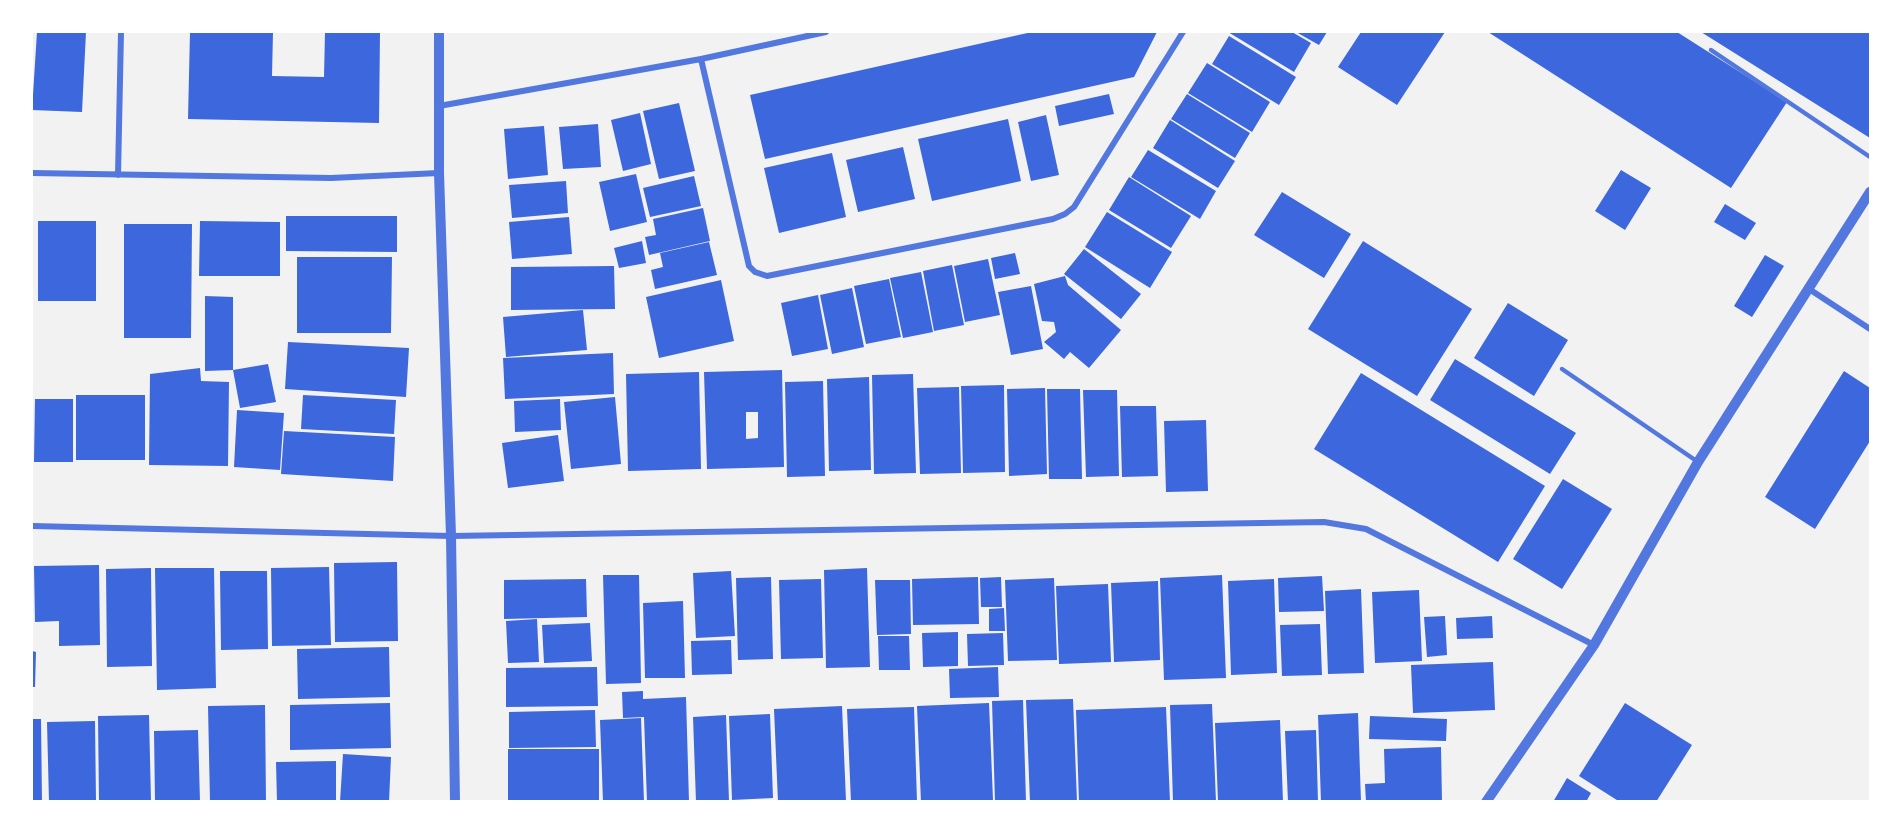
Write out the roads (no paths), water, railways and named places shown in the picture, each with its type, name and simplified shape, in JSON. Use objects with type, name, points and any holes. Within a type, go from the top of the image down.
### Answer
[{"type":"street","points":[[118,175],[121,32]]},
{"type":"street","points":[[439,32],[439,173],[451,536],[455,801]]},
{"type":"street","points":[[439,106],[702,59],[826,32]]},
{"type":"street","points":[[702,59],[749,266],[754,272],[767,276],[1053,219],[1065,214],[1074,207],[1183,32]]},
{"type":"street","points":[[32,173],[331,177],[439,173]]},
{"type":"street","points":[[1486,801],[1594,645],[1698,462],[1870,192]]},
{"type":"street","points":[[1809,289],[1870,328]]},
{"type":"street","points":[[32,526],[451,536],[1324,522],[1366,529],[1594,645]]},
{"type":"lane","points":[[1711,50],[1870,157]]},
{"type":"lane","points":[[1562,369],[1698,462]]}]
